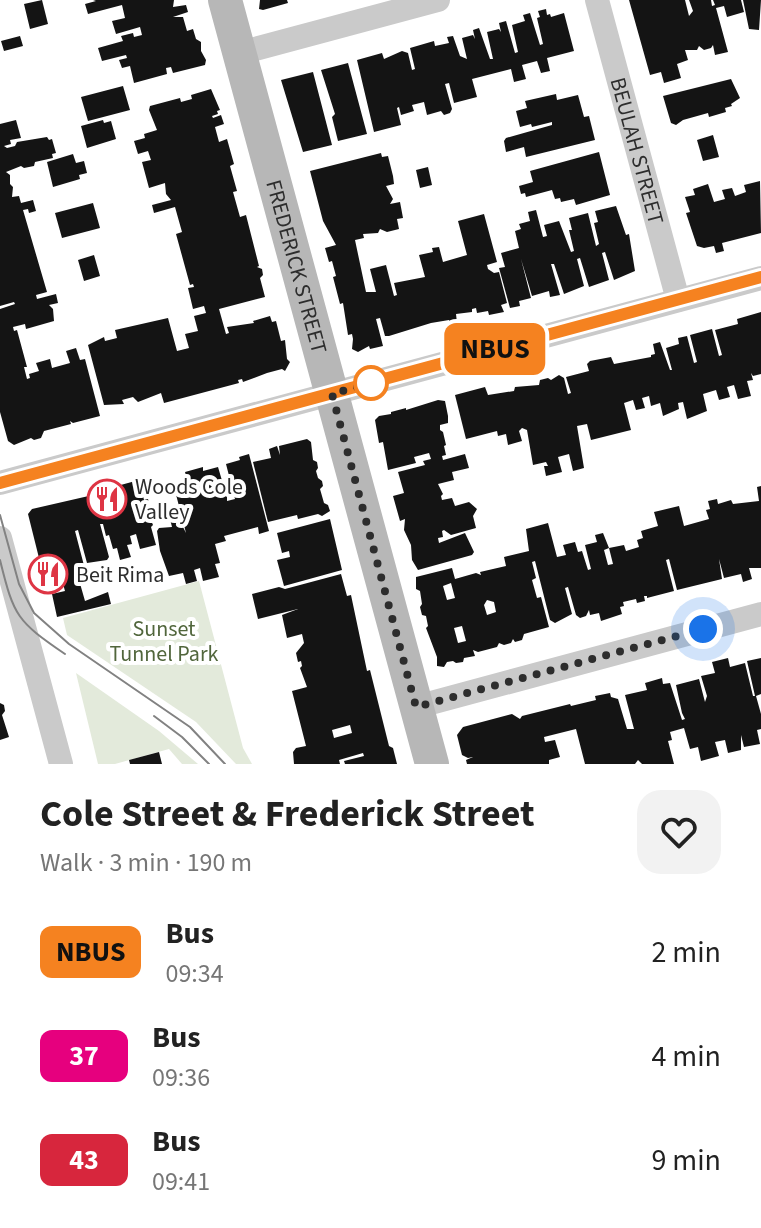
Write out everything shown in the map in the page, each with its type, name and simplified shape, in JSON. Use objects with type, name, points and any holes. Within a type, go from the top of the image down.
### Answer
[{"type":"street","name":"FREDERICK STREET","points":[[225,0],[432,764]]},
{"type":"street","points":[[240,53],[438,0]]},
{"type":"street","name":"BEULAH STREET","points":[[597,0],[678,300]]},
{"type":"street","points":[[0,483],[761,278]]},
{"type":"street","points":[[0,538],[61,764]]},
{"type":"street","points":[[416,707],[761,614]]},
{"type":"green space","name":"Sunset Tunnel Park","points":[[199,581],[243,748],[252,764],[236,764],[196,722],[67,635],[63,618]]},
{"type":"green space","name":"Sunset Tunnel Park","points":[[76,673],[159,731],[198,764],[182,764],[169,749],[115,764],[98,764]]},
{"type":"building","points":[[42,0],[48,24],[30,29],[24,4]]},
{"type":"building","points":[[93,0],[174,0],[173,7],[186,5],[188,12],[173,17],[183,17],[187,31],[193,29],[196,39],[201,42],[205,65],[173,73],[171,67],[166,68],[167,74],[134,83],[130,66],[122,68],[119,60],[127,58],[126,55],[102,61],[98,48],[123,41],[121,36],[133,33],[134,37],[142,35],[140,27],[116,34],[112,21],[125,18],[122,5],[88,14],[85,4],[96,1]]},
{"type":"building","points":[[260,0],[287,0],[288,3],[263,10],[259,9]]},
{"type":"building","points":[[629,0],[685,0],[689,16],[693,11],[689,0],[711,0],[712,6],[715,5],[713,0],[741,0],[744,12],[727,17],[724,6],[716,8],[728,52],[715,55],[713,45],[704,50],[699,46],[697,50],[685,50],[688,60],[677,64],[681,78],[664,83],[661,72],[650,75]]},
{"type":"building","points":[[743,0],[761,0],[759,30],[749,29]]},
{"type":"building","points":[[546,9],[551,17],[564,13],[574,51],[547,58],[550,71],[541,73],[537,61],[522,65],[526,79],[514,82],[511,69],[472,79],[477,97],[454,103],[449,83],[445,84],[452,109],[450,113],[444,115],[441,111],[427,115],[424,102],[412,105],[414,111],[401,115],[399,107],[401,125],[374,132],[357,60],[382,53],[384,59],[402,51],[408,53],[412,70],[415,69],[410,48],[434,41],[435,46],[449,43],[447,37],[453,36],[460,56],[467,59],[462,38],[473,35],[475,39],[473,30],[479,28],[490,59],[493,59],[487,32],[499,29],[501,32],[499,23],[506,21],[515,53],[518,52],[512,25],[525,21],[523,15],[530,13],[540,45],[543,44],[537,18],[540,17],[538,11]]},
{"type":"building","points":[[20,36],[23,46],[4,51],[1,41]]},
{"type":"building","points":[[348,63],[367,134],[338,141],[332,117],[335,114],[321,70]]},
{"type":"building","points":[[313,72],[332,145],[303,152],[281,80]]},
{"type":"building","points":[[731,79],[740,98],[725,108],[726,112],[709,117],[708,113],[676,125],[671,123],[663,96]]},
{"type":"building","points":[[123,86],[130,110],[88,121],[81,97]]},
{"type":"building","points":[[211,89],[220,110],[212,116],[221,115],[224,124],[215,127],[219,142],[227,139],[234,164],[230,166],[237,191],[233,192],[240,217],[246,215],[257,267],[262,269],[260,278],[265,297],[219,309],[226,334],[229,333],[227,327],[254,323],[270,316],[272,322],[276,321],[281,341],[285,340],[290,362],[285,371],[282,369],[243,382],[242,379],[238,380],[239,383],[164,403],[161,393],[138,402],[133,397],[122,400],[124,404],[104,405],[88,345],[104,337],[105,341],[117,338],[115,330],[168,318],[177,351],[189,348],[185,334],[198,331],[194,316],[206,313],[204,306],[193,309],[188,288],[194,287],[190,285],[176,234],[182,232],[175,207],[154,213],[152,205],[171,200],[166,194],[165,183],[149,188],[142,162],[151,160],[148,151],[138,154],[134,141],[157,130],[150,106],[180,98],[181,102],[192,99],[191,95]]},
{"type":"building","points":[[556,94],[557,100],[578,95],[584,117],[589,116],[595,140],[526,157],[524,147],[506,152],[506,138],[552,125],[552,122],[520,127],[516,111],[527,108],[525,101]]},
{"type":"building","points":[[16,120],[21,138],[10,140],[11,144],[4,146],[7,148],[15,146],[17,142],[47,137],[52,139],[56,153],[52,154],[53,158],[35,162],[34,166],[21,166],[6,172],[13,187],[12,197],[19,196],[21,203],[33,200],[36,211],[29,213],[28,209],[23,210],[47,292],[36,295],[37,299],[56,294],[58,303],[49,305],[53,309],[54,321],[26,329],[25,324],[13,327],[14,331],[17,330],[27,367],[24,367],[27,379],[30,378],[29,374],[39,371],[36,363],[50,359],[52,368],[70,363],[66,351],[76,348],[80,360],[85,359],[100,416],[73,423],[70,421],[71,424],[44,431],[41,438],[31,438],[14,445],[8,441],[0,412],[0,309],[15,304],[0,306],[0,124]]},
{"type":"building","points":[[103,120],[104,123],[111,121],[116,139],[87,148],[81,126]]},
{"type":"building","points":[[713,135],[719,157],[703,161],[697,140]]},
{"type":"building","points":[[599,152],[610,195],[576,205],[574,199],[561,202],[560,198],[555,199],[552,190],[526,197],[525,193],[521,194],[519,186],[533,182],[530,171]]},
{"type":"building","points":[[381,153],[382,157],[388,156],[393,176],[394,184],[386,186],[393,199],[390,204],[400,202],[403,218],[397,219],[399,229],[387,232],[380,229],[378,233],[363,234],[364,238],[355,240],[366,292],[376,292],[370,269],[386,265],[394,296],[397,295],[394,283],[425,277],[419,255],[433,252],[432,248],[439,247],[443,262],[467,255],[458,221],[484,214],[497,262],[487,265],[494,273],[499,272],[507,303],[501,305],[504,312],[489,315],[488,311],[477,313],[476,308],[472,312],[456,314],[457,323],[450,324],[449,320],[431,323],[389,336],[385,336],[380,318],[376,319],[383,346],[370,349],[369,346],[358,352],[352,349],[352,334],[348,335],[343,303],[340,304],[333,277],[336,276],[325,248],[336,245],[323,221],[310,171]]},
{"type":"building","points":[[73,154],[76,163],[84,161],[87,173],[79,175],[80,179],[53,187],[47,162]]},
{"type":"building","points":[[428,167],[432,185],[420,188],[416,170]]},
{"type":"building","points":[[760,181],[761,233],[722,243],[724,251],[716,253],[714,246],[697,246],[686,213],[690,212],[685,197],[695,195],[693,189],[708,184],[714,202],[725,199],[722,190],[732,188],[735,196],[746,192],[744,185]]},
{"type":"building","points":[[93,203],[100,228],[62,238],[55,213]]},
{"type":"building","points":[[616,206],[626,235],[629,234],[635,271],[614,280],[605,252],[602,253],[609,280],[589,287],[580,258],[577,259],[584,286],[564,294],[554,264],[551,264],[560,295],[550,297],[549,291],[532,296],[521,259],[531,298],[519,301],[520,306],[510,308],[499,268],[505,267],[501,253],[519,248],[515,231],[521,229],[519,224],[530,221],[528,212],[536,210],[543,237],[547,236],[544,225],[559,221],[571,252],[574,251],[569,218],[588,213],[596,246],[599,244],[594,223],[598,222],[595,211]]},
{"type":"building","points":[[94,255],[100,276],[84,281],[78,260]]},
{"type":"building","points":[[761,312],[761,374],[753,376],[751,373],[753,380],[747,381],[751,396],[738,399],[734,385],[727,387],[730,397],[719,400],[716,390],[703,394],[707,411],[687,419],[683,402],[678,403],[679,409],[663,416],[660,403],[651,406],[649,396],[642,398],[645,408],[636,410],[633,400],[624,403],[631,430],[591,440],[587,424],[577,426],[584,468],[573,471],[569,454],[558,457],[562,472],[546,476],[546,462],[533,465],[527,430],[522,428],[519,431],[522,441],[508,445],[506,434],[498,436],[497,431],[466,439],[455,395],[485,387],[488,395],[514,391],[515,387],[539,385],[540,380],[551,380],[559,375],[564,378],[568,394],[571,393],[566,377],[589,371],[587,364],[590,361],[611,357],[614,364],[651,357],[655,354],[653,344],[660,342],[672,370],[666,348],[679,344],[678,338],[687,336],[694,363],[697,362],[690,335],[712,329],[719,356],[722,355],[715,330],[738,324],[737,319]]},
{"type":"building","points":[[445,401],[448,416],[448,423],[440,425],[446,445],[443,460],[465,454],[469,468],[452,472],[454,480],[438,484],[443,494],[442,500],[452,498],[455,506],[469,502],[477,509],[473,516],[476,528],[451,535],[444,530],[443,537],[438,538],[439,543],[465,533],[474,552],[418,570],[404,530],[405,519],[400,521],[393,496],[404,493],[398,472],[425,465],[423,461],[431,459],[429,453],[414,457],[416,463],[388,470],[375,420],[391,412]]},
{"type":"building","points":[[307,439],[311,442],[313,460],[317,462],[316,471],[322,481],[320,489],[324,503],[330,511],[322,516],[318,514],[298,519],[297,515],[268,522],[253,462],[271,458],[269,449],[277,446],[280,455],[279,446]]},
{"type":"building","points":[[249,454],[269,531],[259,534],[258,527],[224,536],[226,541],[215,544],[220,563],[215,564],[219,577],[203,581],[200,568],[194,570],[197,581],[186,584],[183,573],[169,576],[157,531],[172,527],[170,519],[177,517],[179,526],[182,525],[186,533],[173,483],[187,479],[185,472],[218,467],[223,484],[227,483],[227,501],[235,499],[226,464]]},
{"type":"building","points":[[139,480],[144,500],[148,499],[151,510],[147,511],[156,545],[140,549],[136,534],[130,536],[132,544],[127,545],[131,557],[120,560],[117,548],[113,549],[109,535],[106,536],[103,524],[100,524],[109,557],[87,563],[78,530],[75,531],[87,577],[79,580],[85,601],[108,592],[111,604],[57,617],[52,594],[65,591],[63,584],[46,588],[41,570],[47,567],[40,562],[28,514],[32,509],[93,495],[106,489],[118,489],[117,486]]},
{"type":"building","points":[[761,486],[761,568],[749,568],[752,579],[743,582],[741,574],[724,578],[719,559],[722,579],[677,590],[669,559],[666,560],[674,591],[647,598],[644,596],[645,601],[637,603],[636,599],[623,602],[624,606],[620,607],[622,614],[601,621],[599,613],[590,615],[589,610],[586,616],[580,618],[576,615],[568,587],[565,588],[572,614],[555,623],[550,620],[535,561],[532,562],[536,578],[532,580],[537,598],[541,597],[549,627],[524,634],[522,640],[515,642],[513,639],[511,643],[499,643],[497,647],[478,652],[473,650],[475,656],[464,658],[463,662],[453,661],[447,662],[444,667],[437,666],[437,657],[426,628],[426,616],[422,615],[420,607],[416,577],[452,568],[455,579],[476,573],[481,575],[480,572],[506,566],[504,557],[529,551],[526,529],[548,523],[557,557],[566,555],[563,545],[575,542],[578,552],[582,551],[588,570],[591,569],[585,545],[597,542],[595,535],[603,533],[609,548],[624,545],[626,551],[639,547],[637,540],[643,538],[641,531],[658,526],[654,512],[679,506],[684,526],[709,519],[706,510],[710,509],[708,501],[717,499],[718,504],[731,500],[733,504],[759,501],[757,487]],"holes":[[[609,548],[613,564],[608,565],[604,550]],[[451,583],[455,598],[447,600],[443,586]],[[487,600],[494,602],[496,612],[487,615],[484,605]],[[462,626],[466,641],[458,643],[454,628]]]},
{"type":"building","points":[[330,519],[342,570],[284,586],[277,560],[290,557],[289,551],[282,553],[277,533]]},
{"type":"building","points":[[341,574],[347,596],[351,595],[367,671],[370,670],[389,746],[393,748],[397,764],[345,764],[344,761],[364,756],[363,753],[339,760],[340,764],[294,764],[293,752],[306,746],[292,691],[307,687],[296,653],[304,643],[302,634],[287,638],[282,615],[298,609],[258,619],[252,594],[279,587],[285,589]],"holes":[[[350,725],[352,733],[334,738],[332,730]]]},
{"type":"building","points":[[728,658],[730,667],[745,663],[755,696],[747,661],[761,658],[761,694],[756,696],[761,714],[761,729],[757,730],[760,744],[744,747],[741,735],[741,750],[728,753],[725,740],[715,742],[719,756],[701,761],[698,747],[690,749],[684,728],[670,732],[672,740],[668,741],[674,764],[642,764],[638,760],[635,764],[585,764],[576,729],[544,737],[545,742],[555,740],[560,757],[549,760],[549,764],[467,764],[466,760],[473,757],[462,755],[457,735],[463,727],[512,714],[520,719],[570,704],[596,700],[595,696],[610,693],[611,697],[618,699],[627,729],[634,729],[625,695],[647,690],[645,683],[662,678],[663,684],[670,683],[682,720],[685,719],[676,685],[699,679],[705,702],[707,696],[701,676],[715,673],[712,662]]},
{"type":"building","points":[[0,703],[4,705],[2,715],[9,737],[0,740]]},
{"type":"building","points":[[159,752],[162,764],[130,764],[129,760]]},
{"type":"tram line","points":[[0,515],[19,584],[34,613],[69,644],[190,727],[225,764]]},
{"type":"tram line","points":[[0,560],[9,594],[20,616],[65,654]]},
{"type":"tram line","points":[[154,716],[182,737],[209,764]]},
{"type":"bus line","name":"NBUS","points":[[0,483],[761,277]]},
{"type":"place","name":"Woods Cole Valley","points":[[107,499]]},
{"type":"place","name":"Beit Rima","points":[[48,574]]},
{"type":"route","points":[[371,383],[332,394],[416,707],[703,629]]}]
